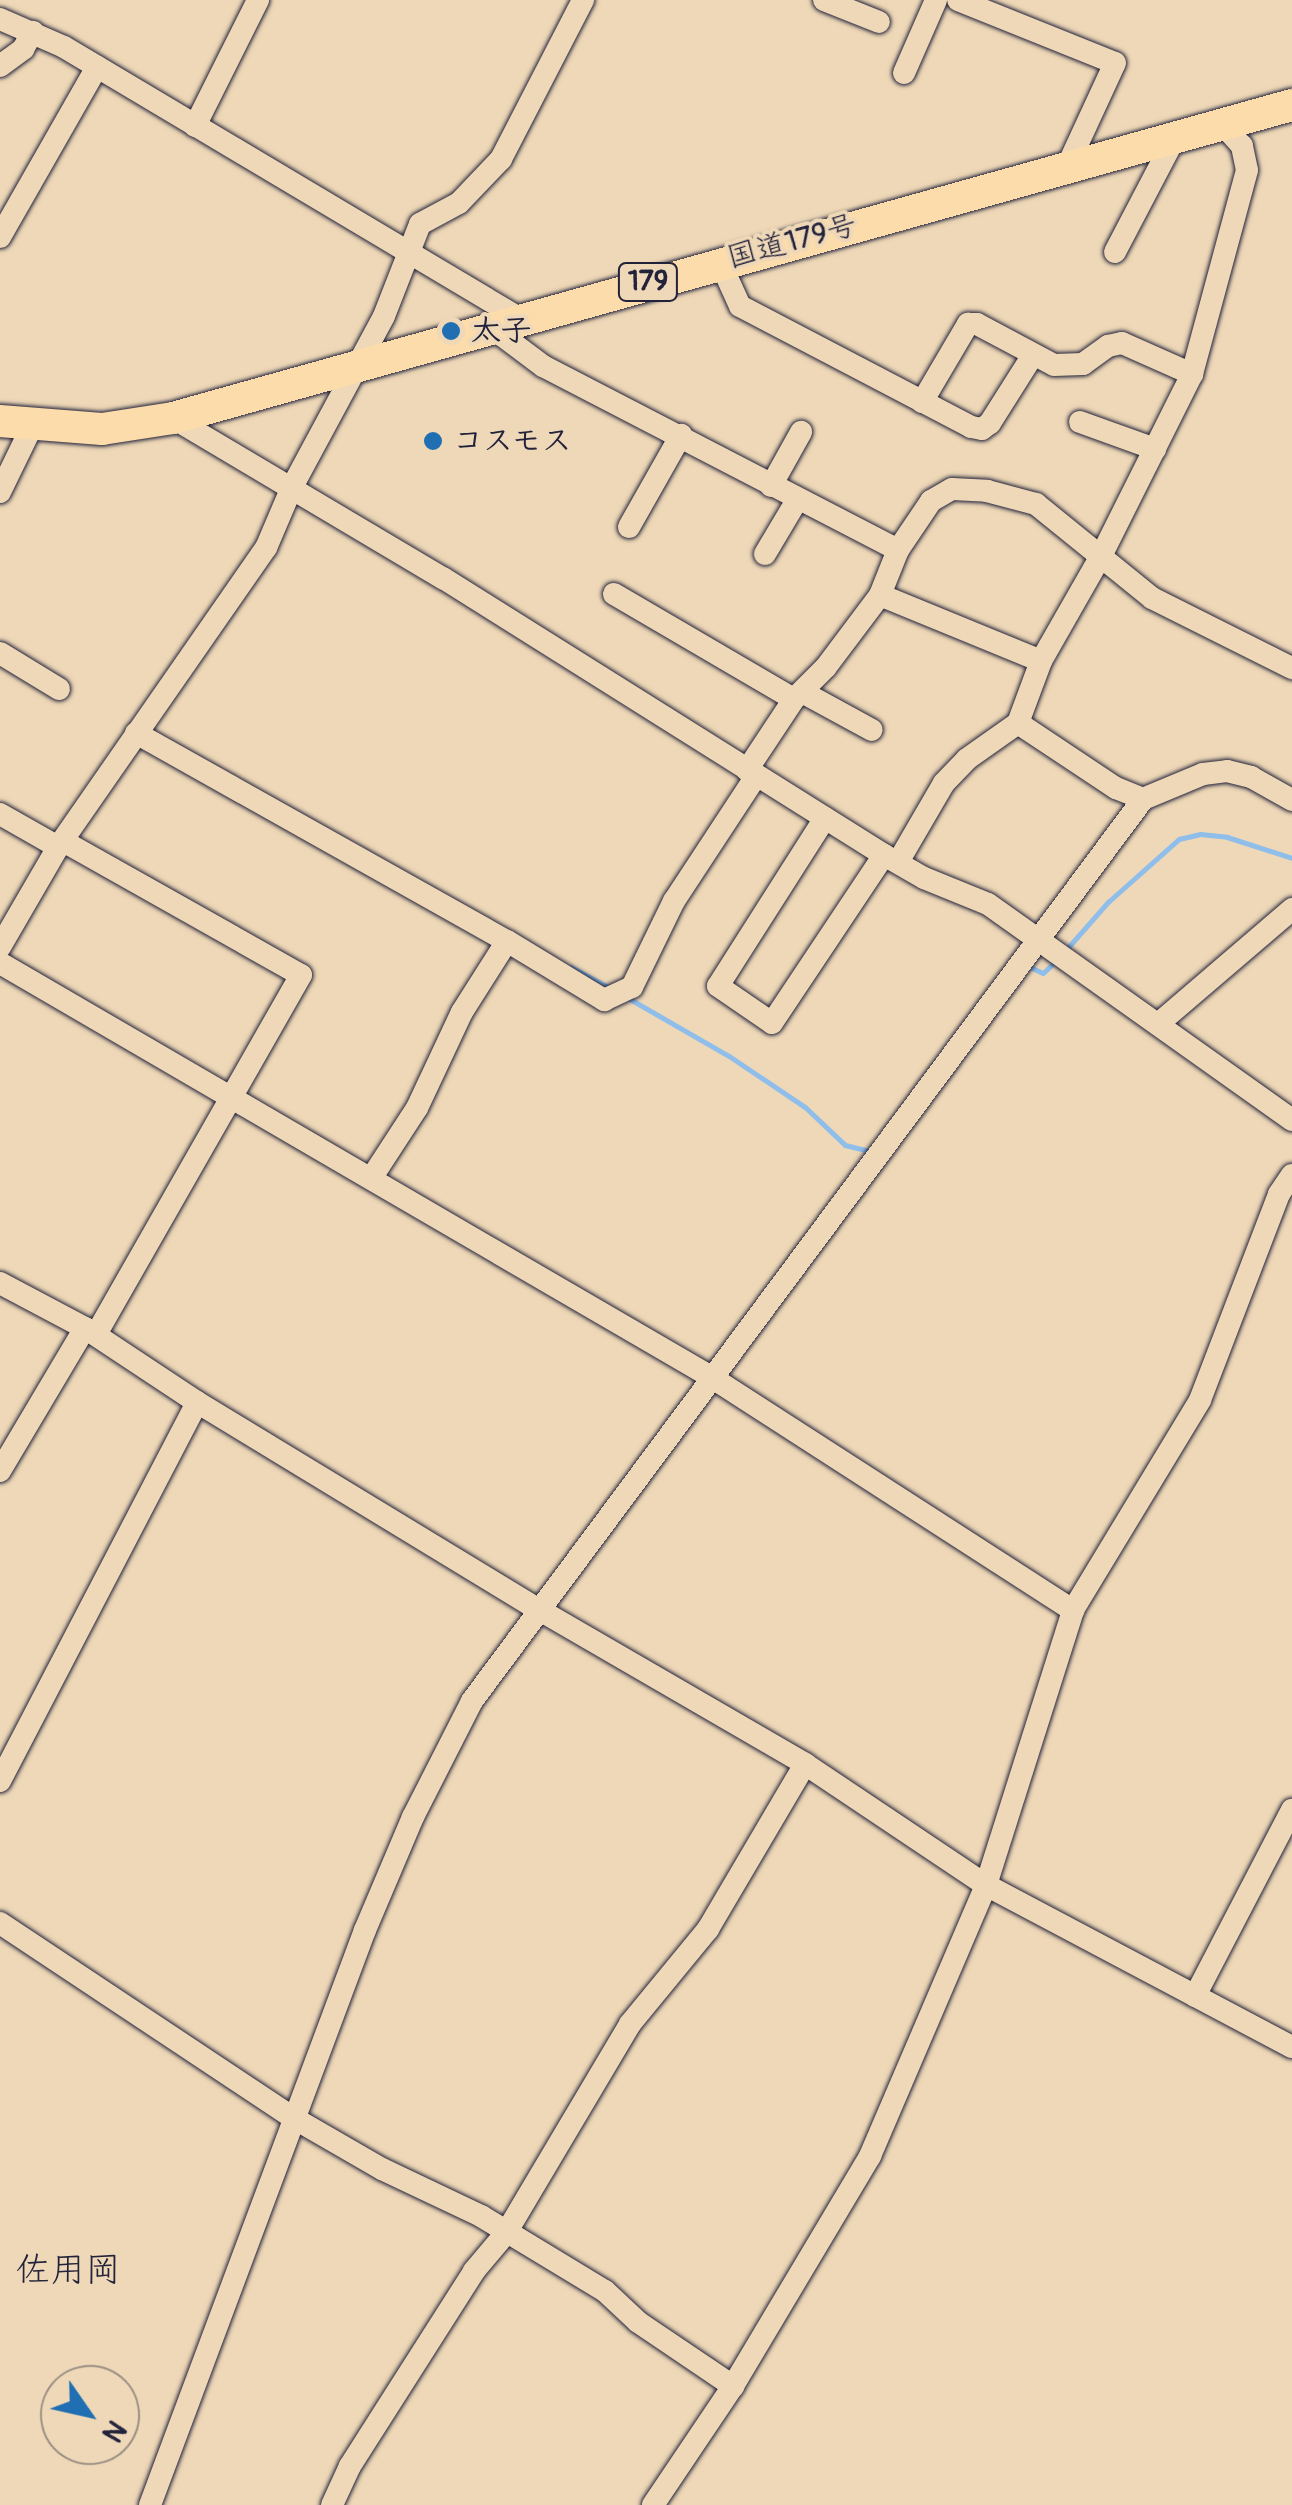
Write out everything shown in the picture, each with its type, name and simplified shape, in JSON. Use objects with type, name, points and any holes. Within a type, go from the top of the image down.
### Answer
[{"type":"highway","name":"国道179号","points":[[16,424],[102,429],[174,418],[720,262],[1292,105]]},
{"type":"street","points":[[7,0],[0,17],[97,67],[406,253],[505,323],[543,366],[898,550]]},
{"type":"street","points":[[195,126],[258,0]]},
{"type":"street","points":[[0,947],[61,844],[266,548],[292,487],[384,316],[420,224],[459,203],[501,159],[583,0]]},
{"type":"street","points":[[824,0],[879,22]]},
{"type":"street","points":[[904,73],[936,0]]},
{"type":"street","points":[[958,0],[1114,64],[1067,167]]},
{"type":"street","points":[[0,66],[23,49],[33,32]]},
{"type":"street","points":[[0,237],[97,67]]},
{"type":"street","points":[[825,818],[718,986],[772,1023],[944,782],[966,760],[1018,723],[1041,662],[1101,556],[1192,374],[1247,170],[1242,146],[1222,124]]},
{"type":"street","points":[[1115,252],[1175,136]]},
{"type":"street","points":[[720,262],[740,306],[922,402],[982,428],[1033,355]]},
{"type":"street","points":[[922,402],[968,324],[978,324],[1054,365],[1074,366],[1122,343],[1192,374]]},
{"type":"street","points":[[174,418],[891,858],[988,904],[1292,1120]]},
{"type":"street","points":[[1080,422],[1155,449]]},
{"type":"street","points":[[0,492],[16,424]]},
{"type":"street","points":[[771,486],[801,432]]},
{"type":"street","points":[[629,527],[681,435]]},
{"type":"street","points":[[136,733],[506,940],[604,1000],[632,988],[674,901],[799,696],[880,595],[898,550],[931,501],[952,489],[987,491],[1036,504],[1152,598],[1292,668]]},
{"type":"street","points":[[765,554],[797,500]]},
{"type":"street","points":[[614,594],[799,696],[872,730]]},
{"type":"street","points":[[880,595],[1041,662]]},
{"type":"street","points":[[0,653],[59,689]]},
{"type":"street","points":[[1018,723],[1116,788],[1143,799]]},
{"type":"street","points":[[150,2505],[365,1930],[414,1817],[472,1701],[1143,799],[1203,774],[1227,771],[1251,777],[1292,800]]},
{"type":"street","points":[[0,814],[301,974],[90,1331],[0,1471]]},
{"type":"street","points":[[1158,1024],[1292,910]]},
{"type":"street","points":[[372,1176],[417,1108],[462,1012],[506,940]]},
{"type":"street","points":[[0,963],[155,1056],[232,1095],[372,1176],[711,1377],[1073,1610]]},
{"type":"street","points":[[653,2505],[733,2386],[870,2156],[986,1885],[1073,1610],[1200,1400],[1280,1194],[1292,1175]]},
{"type":"street","points":[[0,1283],[90,1331],[197,1402],[538,1610],[805,1764],[986,1885],[1292,2047]]},
{"type":"street","points":[[0,1781],[197,1402]]},
{"type":"street","points":[[332,2505],[350,2466],[432,2336],[506,2233],[630,2024],[708,1929],[805,1764]]},
{"type":"street","points":[[1195,1996],[1292,1810]]},
{"type":"street","points":[[0,1923],[297,2120],[606,2291],[638,2322],[733,2386]]},
{"type":"waterway","points":[[1064,952],[1108,902],[1179,839],[1200,834],[1227,837],[1292,858]]},
{"type":"waterway","points":[[1030,967],[1043,973],[1057,960]]},
{"type":"waterway","points":[[571,967],[610,988]]},
{"type":"waterway","points":[[628,998],[729,1056],[805,1107],[845,1145],[869,1151]]},
{"type":"place","name":"太子","points":[[451,331]]},
{"type":"place","name":"コスモス","points":[[433,441]]},
{"type":"district","name":"佐用岡","points":[[68,2270]]}]
